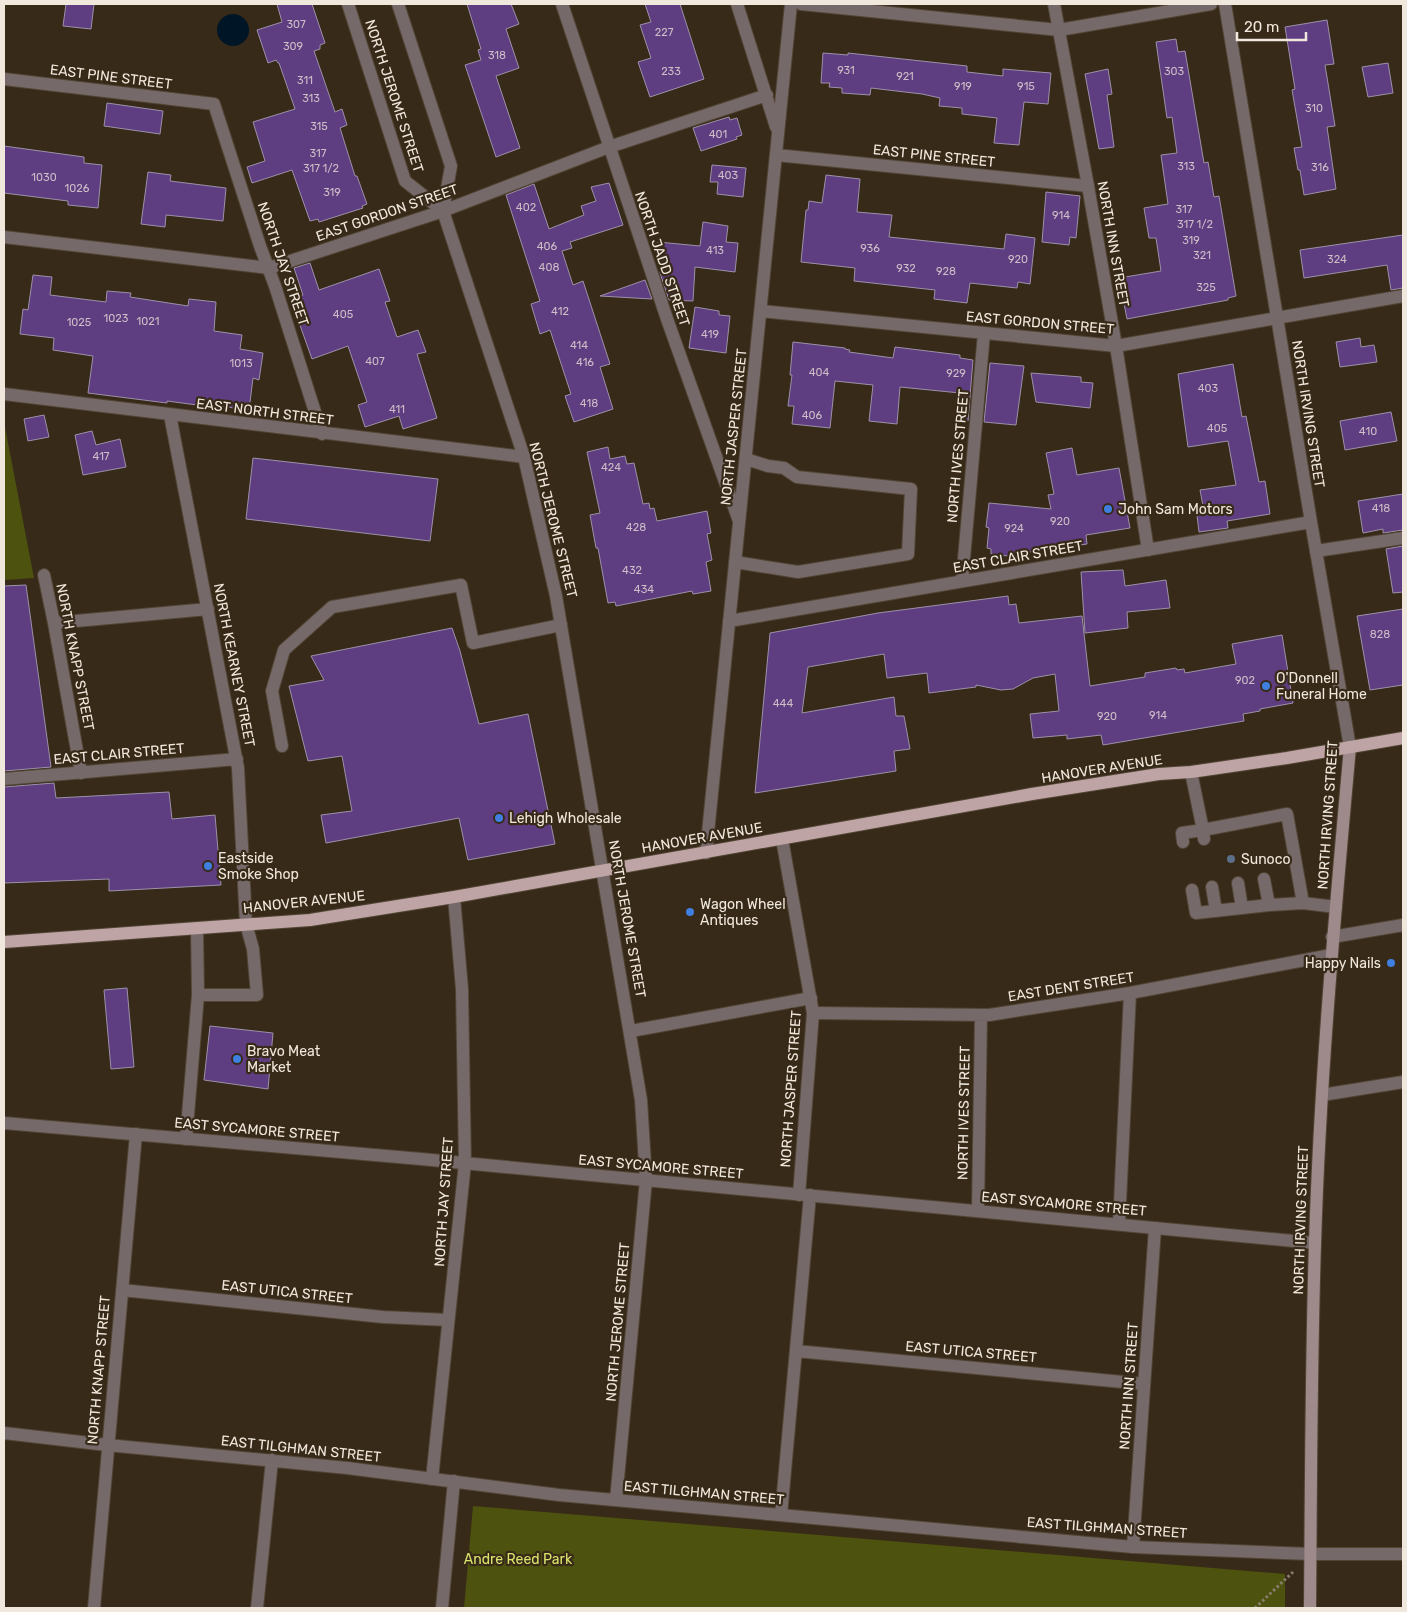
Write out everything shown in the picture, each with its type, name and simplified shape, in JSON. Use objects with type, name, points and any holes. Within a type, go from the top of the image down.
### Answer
[{"type":"main road","name":"HANOVER AVENUE","points":[[4,942],[310,920],[604,871],[1032,794],[1160,774],[1191,772],[1403,738]]},
{"type":"main road","name":"NORTH IRVING STREET","points":[[1310,1608],[1311,1408],[1315,1243],[1332,937],[1350,747]]},
{"type":"street","name":"NORTH JEROME STREET","points":[[348,4],[405,181],[443,211]]},
{"type":"street","name":"NORTH JEROME STREET","points":[[398,4],[451,166],[443,211],[524,457],[556,596],[642,1100],[646,1180],[616,1500]]},
{"type":"street","name":"NORTH JADD STREET","points":[[562,4],[664,310],[739,521]]},
{"type":"street","points":[[737,4],[778,134]]},
{"type":"street","name":"NORTH JASPER STREET","points":[[706,853],[791,4]]},
{"type":"street","points":[[801,4],[1059,30],[1211,4]]},
{"type":"street","name":"NORTH INN STREET","points":[[1054,4],[1116,346],[1148,550]]},
{"type":"street","name":"NORTH IRVING STREET","points":[[1225,4],[1350,747]]},
{"type":"street","name":"EAST PINE STREET","points":[[4,80],[214,104]]},
{"type":"street","name":"EAST GORDON STREET","points":[[4,237],[269,268],[443,211],[609,147],[767,95]]},
{"type":"street","name":"NORTH JAY STREET","points":[[214,104],[322,434]]},
{"type":"street","name":"EAST PINE STREET","points":[[776,155],[1088,186]]},
{"type":"street","name":"EAST GORDON STREET","points":[[761,311],[1116,346],[1403,296]]},
{"type":"street","name":"NORTH IVES STREET","points":[[962,581],[984,333]]},
{"type":"street","name":"EAST NORTH STREET","points":[[4,394],[524,457]]},
{"type":"street","name":"NORTH KEARNEY STREET","points":[[170,415],[237,760],[246,924],[253,949],[257,995],[198,995]]},
{"type":"street","points":[[736,562],[798,572],[908,554],[911,489],[797,477],[784,468],[768,466],[746,459]]},
{"type":"street","name":"EAST CLAIR STREET","points":[[730,621],[1311,522]]},
{"type":"street","points":[[1316,551],[1403,538]]},
{"type":"street","name":"NORTH KNAPP STREET","points":[[44,575],[81,773]]},
{"type":"street","points":[[282,746],[272,691],[284,650],[332,607],[461,585],[474,643],[561,625]]},
{"type":"street","points":[[54,623],[208,609]]},
{"type":"street","name":"EAST CLAIR STREET","points":[[4,779],[237,760]]},
{"type":"street","points":[[1191,772],[1204,834]]},
{"type":"street","points":[[1183,842],[1182,833],[1204,834],[1255,826],[1287,814],[1302,903]]},
{"type":"street","name":"NORTH JASPER STREET","points":[[781,1515],[796,1351],[813,1012],[782,839]]},
{"type":"street","points":[[1264,879],[1269,905]]},
{"type":"street","points":[[1238,883],[1242,908]]},
{"type":"street","points":[[1212,887],[1216,911]]},
{"type":"street","points":[[1192,890],[1196,913],[1302,903],[1336,907]]},
{"type":"street","name":"NORTH JAY STREET","points":[[432,1479],[465,1163],[462,989],[454,897]]},
{"type":"street","points":[[1332,937],[1403,925]]},
{"type":"street","points":[[186,1139],[198,995],[197,929]]},
{"type":"street","name":"EAST DENT STREET","points":[[813,1012],[989,1015],[1130,993],[1331,955]]},
{"type":"street","points":[[1119,1224],[1130,993]]},
{"type":"street","points":[[630,1031],[811,998]]},
{"type":"street","name":"NORTH IVES STREET","points":[[978,1211],[980,1015]]},
{"type":"street","points":[[1322,1095],[1403,1082]]},
{"type":"street","name":"EAST SYCAMORE STREET","points":[[4,1123],[465,1163],[1315,1243]]},
{"type":"street","name":"NORTH KNAPP STREET","points":[[94,1608],[136,1134]]},
{"type":"street","name":"NORTH INN STREET","points":[[1132,1547],[1155,1228]]},
{"type":"street","name":"EAST UTICA STREET","points":[[122,1290],[383,1317],[448,1320]]},
{"type":"street","name":"EAST UTICA STREET","points":[[796,1351],[1144,1384]]},
{"type":"street","name":"EAST TILGHMAN STREET","points":[[4,1433],[107,1445],[272,1460],[559,1495],[1132,1547],[1311,1554],[1403,1554]]},
{"type":"street","points":[[257,1608],[272,1460]]},
{"type":"street","points":[[442,1608],[454,1481]]},
{"type":"path","points":[[1255,1608],[1311,1554]]},
{"type":"green space","points":[[4,422],[34,578],[4,580]]},
{"type":"green space","name":"Andre Reed Park","points":[[473,1506],[1285,1574],[1285,1608],[464,1608]]},
{"type":"water","points":[[233,14],[244,19],[249,30],[244,41],[233,46],[222,41],[217,30],[222,19]]},
{"type":"building","points":[[66,4],[94,4],[91,29],[63,26]]},
{"type":"building","points":[[277,4],[312,4],[325,43],[320,45],[320,49],[314,51],[335,112],[342,109],[347,125],[340,128],[355,176],[357,176],[367,204],[362,206],[363,208],[319,222],[318,219],[310,221],[292,170],[252,183],[247,167],[265,161],[253,122],[295,109],[279,63],[276,60],[268,63],[257,30],[282,22]]},
{"type":"building","points":[[467,4],[511,4],[519,24],[506,29],[519,68],[496,76],[520,148],[496,157],[465,65],[481,60],[478,50],[481,49]]},
{"type":"building","points":[[645,4],[680,4],[704,79],[650,97],[638,62],[651,58],[640,25],[651,22]]},
{"type":"building","points":[[1327,20],[1334,64],[1325,65],[1335,126],[1327,127],[1336,189],[1304,195],[1294,148],[1302,147],[1292,90],[1295,89],[1285,27]]},
{"type":"building","points":[[1176,39],[1178,52],[1185,51],[1204,163],[1208,162],[1214,197],[1219,196],[1236,296],[1228,298],[1228,300],[1127,319],[1119,278],[1161,271],[1156,238],[1149,238],[1144,208],[1168,204],[1161,155],[1177,153],[1172,117],[1167,118],[1156,42]]},
{"type":"building","points":[[823,53],[848,55],[848,53],[967,66],[967,72],[1003,76],[1003,69],[1051,73],[1048,104],[1024,102],[1019,145],[994,143],[997,118],[962,114],[962,108],[939,106],[940,98],[871,88],[870,95],[842,93],[842,88],[829,87],[830,83],[821,83]]},
{"type":"building","points":[[1388,63],[1393,93],[1368,97],[1362,67]]},
{"type":"building","points":[[1108,69],[1112,94],[1107,95],[1114,147],[1099,149],[1085,74]]},
{"type":"building","points":[[107,103],[163,111],[160,134],[104,126]]},
{"type":"building","points":[[729,117],[730,120],[737,118],[742,135],[736,137],[737,139],[701,151],[693,128]]},
{"type":"building","points":[[4,146],[84,157],[84,163],[102,165],[98,208],[68,205],[68,201],[4,193]]},
{"type":"building","points":[[712,165],[746,168],[743,197],[717,194],[718,182],[710,182]]},
{"type":"building","points":[[148,172],[171,175],[170,181],[226,188],[223,221],[166,215],[165,227],[141,224]]},
{"type":"building","points":[[826,175],[860,179],[857,212],[892,215],[889,237],[1004,249],[1006,234],[1035,238],[1030,284],[1018,282],[1017,288],[970,283],[967,303],[934,299],[935,290],[854,281],[855,268],[801,262],[806,210],[808,210],[809,201],[822,203]]},
{"type":"building","points":[[609,183],[623,225],[570,242],[572,248],[562,251],[573,285],[583,281],[610,364],[600,367],[613,409],[574,422],[565,396],[571,394],[550,330],[540,334],[531,304],[540,301],[506,195],[534,184],[549,229],[584,215],[581,206],[596,201],[591,187]]},
{"type":"building","points":[[1046,192],[1080,196],[1076,238],[1070,237],[1069,245],[1042,242]]},
{"type":"building","points":[[703,222],[728,226],[726,242],[738,243],[735,272],[695,267],[693,301],[669,300],[660,273],[658,242],[700,246]]},
{"type":"building","points":[[1403,235],[1403,288],[1391,290],[1387,265],[1304,278],[1300,250]]},
{"type":"building","points":[[310,263],[319,290],[379,269],[390,301],[385,302],[397,337],[418,330],[426,352],[417,354],[437,418],[403,429],[399,416],[365,427],[358,405],[367,402],[348,346],[312,359],[291,300],[303,295],[294,268]]},
{"type":"building","points":[[33,275],[52,277],[50,295],[106,302],[107,291],[131,293],[130,297],[188,306],[189,299],[216,302],[214,331],[242,335],[240,349],[263,353],[259,380],[253,378],[249,410],[197,403],[197,405],[167,401],[167,403],[88,393],[93,356],[53,350],[54,338],[20,334],[23,309],[28,310]]},
{"type":"building","points":[[645,280],[652,299],[600,296]]},
{"type":"building","points":[[695,307],[719,311],[719,315],[730,316],[726,353],[689,348]]},
{"type":"building","points":[[1360,338],[1361,347],[1374,345],[1377,362],[1340,367],[1336,342]]},
{"type":"building","points":[[793,342],[845,348],[850,350],[849,352],[893,358],[895,347],[960,355],[960,358],[973,360],[968,421],[957,420],[960,393],[900,387],[897,424],[869,421],[873,385],[835,381],[830,428],[792,424],[794,406],[788,406],[792,375],[790,375]]},
{"type":"building","points":[[990,363],[1024,366],[1016,425],[984,422]]},
{"type":"building","points":[[1233,364],[1242,417],[1246,416],[1259,482],[1265,481],[1270,514],[1227,521],[1228,528],[1199,532],[1196,507],[1203,506],[1200,490],[1236,485],[1228,441],[1188,447],[1178,374]]},
{"type":"building","points":[[1031,373],[1081,377],[1081,382],[1093,383],[1090,408],[1036,402]]},
{"type":"building","points":[[1391,412],[1397,441],[1345,450],[1340,421]]},
{"type":"building","points":[[44,415],[49,437],[28,441],[24,419]]},
{"type":"building","points":[[92,431],[96,445],[120,439],[126,467],[83,475],[75,435]]},
{"type":"building","points":[[608,447],[610,459],[625,456],[627,464],[634,463],[643,504],[649,503],[650,509],[654,508],[657,521],[707,511],[711,533],[707,534],[712,560],[706,562],[711,591],[693,594],[692,591],[616,606],[615,602],[608,603],[590,515],[600,513],[587,452]]},
{"type":"building","points":[[1072,448],[1077,475],[1119,468],[1130,528],[1086,535],[1087,544],[1017,552],[1017,557],[991,554],[991,549],[987,548],[989,528],[986,527],[989,503],[1051,509],[1048,495],[1054,494],[1046,453]]},
{"type":"building","points":[[253,458],[438,479],[430,541],[246,519]]},
{"type":"building","points":[[1403,494],[1403,530],[1383,533],[1383,529],[1363,533],[1358,501]]},
{"type":"building","points":[[1403,546],[1403,592],[1393,593],[1386,549]]},
{"type":"building","points":[[1123,570],[1125,586],[1166,580],[1170,608],[1127,612],[1128,628],[1085,633],[1081,572]]},
{"type":"building","points":[[26,585],[51,767],[4,771],[4,586]]},
{"type":"building","points":[[1008,596],[1009,605],[1016,604],[1019,623],[1082,616],[1090,686],[1145,677],[1145,673],[1176,668],[1177,670],[1184,669],[1185,673],[1236,664],[1232,644],[1282,635],[1293,703],[1243,714],[1244,721],[1103,745],[1101,735],[1067,739],[1067,735],[1033,738],[1030,714],[1059,711],[1055,674],[1033,678],[1013,689],[1001,690],[976,685],[976,687],[929,693],[927,673],[887,678],[884,654],[808,667],[802,713],[894,697],[896,716],[904,716],[910,749],[894,751],[896,771],[755,793],[770,633],[878,613]]},
{"type":"building","points":[[1403,609],[1403,685],[1370,690],[1357,616]]},
{"type":"building","points":[[452,628],[479,724],[528,714],[555,844],[468,860],[459,818],[326,843],[321,815],[352,811],[342,756],[308,761],[289,686],[324,680],[311,656]]},
{"type":"building","points":[[54,783],[56,798],[169,792],[172,819],[215,815],[221,885],[109,891],[109,879],[4,883],[4,787]]},
{"type":"building","points":[[127,988],[134,1067],[111,1069],[104,990]]},
{"type":"building","points":[[210,1026],[273,1033],[268,1089],[204,1080]]},
{"type":"place","name":"John Sam Motors","points":[[1108,509]]},
{"type":"place","name":"O'Donnell Funeral Home","points":[[1266,686]]},
{"type":"place","name":"Lehigh Wholesale","points":[[499,818]]},
{"type":"place","name":"Sunoco","points":[[1231,859]]},
{"type":"place","name":"Eastside Smoke Shop","points":[[208,866]]},
{"type":"place","name":"Wagon Wheel Antiques","points":[[690,912]]},
{"type":"place","name":"Happy Nails","points":[[1391,963]]},
{"type":"place","name":"Bravo Meat Market","points":[[237,1059]]}]
